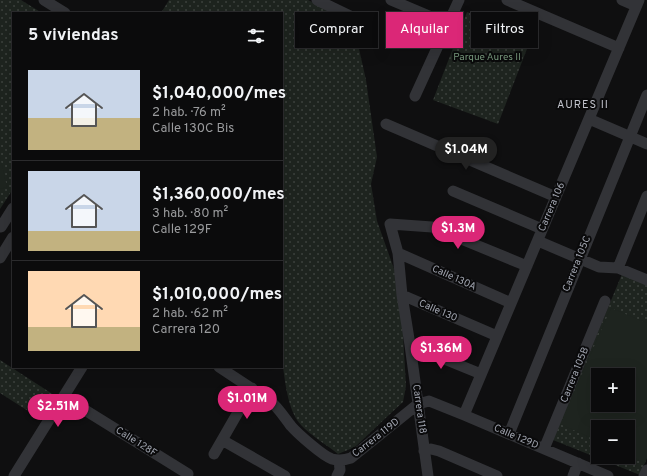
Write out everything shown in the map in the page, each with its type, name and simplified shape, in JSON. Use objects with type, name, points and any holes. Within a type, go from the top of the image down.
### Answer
[{"type":"street","points":[[44,0],[63,12]]},
{"type":"street","points":[[317,0],[332,3],[344,12]]},
{"type":"street","points":[[391,0],[420,12]]},
{"type":"street","points":[[454,12],[459,0]]},
{"type":"street","points":[[508,0],[619,48]]},
{"type":"street","points":[[622,0],[638,3]]},
{"type":"street","name":"Carrera 106","points":[[464,415],[638,3]]},
{"type":"street","points":[[415,96],[437,48]]},
{"type":"street","name":"Carrera 105C","points":[[509,434],[546,345],[579,258],[647,95]]},
{"type":"street","points":[[589,119],[647,144]]},
{"type":"street","points":[[386,124],[556,197]]},
{"type":"street","points":[[453,191],[542,229]]},
{"type":"street","points":[[618,268],[647,196]]},
{"type":"street","points":[[12,209],[0,227],[12,235]]},
{"type":"street","name":"Carrera 118","points":[[428,476],[424,451],[421,403],[402,296],[398,253],[390,224],[432,227],[527,266]]},
{"type":"street","points":[[0,258],[12,238]]},
{"type":"street","points":[[538,241],[599,266],[618,268],[647,280]]},
{"type":"street","name":"Calle 130A","points":[[398,253],[511,303]]},
{"type":"street","name":"Calle 130","points":[[402,296],[497,336]]},
{"type":"street","name":"Carrera 105B","points":[[544,449],[605,301]]},
{"type":"street","points":[[410,345],[481,374]]},
{"type":"street","points":[[14,476],[81,368]]},
{"type":"street","points":[[221,368],[273,402],[300,435],[326,457],[339,460]]},
{"type":"street","points":[[214,454],[252,388]]},
{"type":"street","name":"Calle 128F","points":[[64,397],[187,475]]},
{"type":"street","name":"Calle 129D","points":[[421,403],[429,401],[608,476]]},
{"type":"street","name":"Carrera 119D","points":[[338,476],[340,470],[339,460],[345,460],[356,455],[421,403]]},
{"type":"street","points":[[222,440],[284,476]]},
{"type":"street","points":[[424,451],[431,449],[438,451],[497,476]]},
{"type":"street","points":[[573,476],[578,463]]},
{"type":"street","points":[[644,476],[647,470]]},
{"type":"green space","points":[[0,0],[21,0],[40,12],[12,12],[12,191],[0,209]]},
{"type":"green space","points":[[169,0],[308,0],[333,12],[295,12],[295,48],[359,48],[366,80],[377,157],[371,184],[377,221],[398,280],[406,386],[403,402],[355,447],[338,454],[309,432],[296,419],[287,394],[283,366],[283,12],[162,12]]},
{"type":"green space","name":"Parque Aures II","points":[[467,12],[471,13],[471,48],[527,48],[498,124],[433,100],[453,48],[463,48],[463,22]]},
{"type":"green space","points":[[0,157],[7,187],[0,189]]},
{"type":"green space","points":[[622,274],[647,285],[647,458],[640,475],[613,464],[635,464],[635,420],[591,420],[591,455],[553,440]]},
{"type":"green space","points":[[611,308],[647,323],[647,457],[645,463],[635,458],[635,420],[591,420],[591,438],[560,424]]},
{"type":"green space","points":[[0,360],[54,395],[39,418],[0,393]]},
{"type":"district","name":"AURES II","points":[[583,105]]}]
